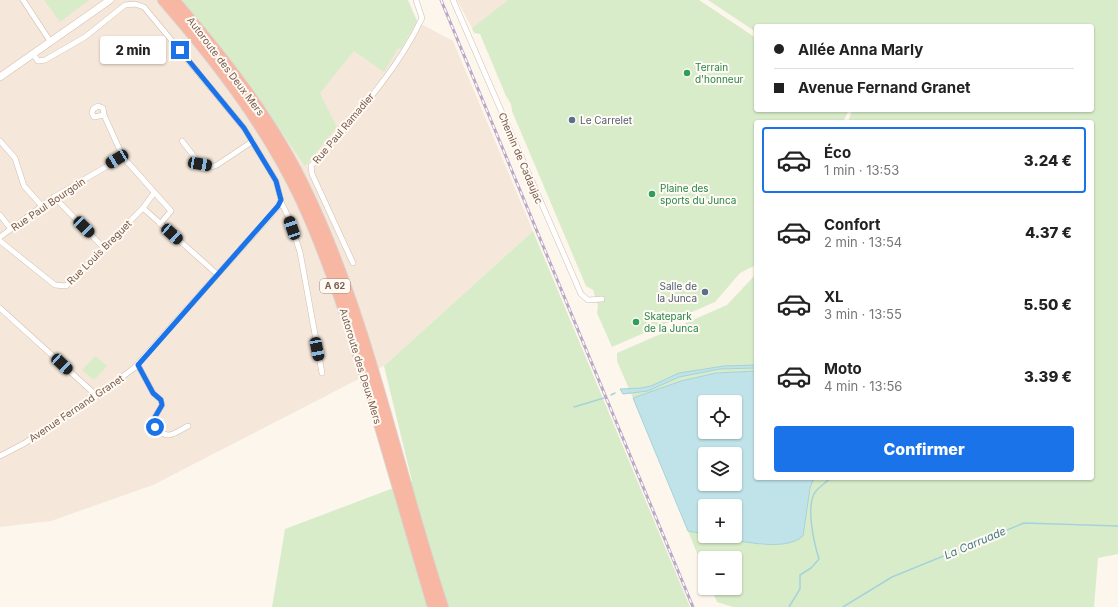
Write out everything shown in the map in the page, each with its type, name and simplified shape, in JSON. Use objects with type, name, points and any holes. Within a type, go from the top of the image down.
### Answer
[{"type":"highway","name":"Autoroute des Deux Mers","points":[[163,0],[217,66],[247,108],[274,149],[300,199],[324,254],[354,340],[433,607]]},
{"type":"highway","name":"Autoroute des Deux Mers","points":[[174,0],[225,62],[253,100],[281,144],[308,193],[332,249],[362,337],[443,607]]},
{"type":"main road","points":[[0,77],[110,0]]},
{"type":"street","points":[[23,0],[50,41]]},
{"type":"street","name":"Rue Paul Ramadier","points":[[353,263],[312,174],[311,166],[385,78],[402,55],[422,18],[416,0]]},
{"type":"street","name":"Chemin de Cadaujac","points":[[453,0],[581,294],[588,300],[602,299]]},
{"type":"street","points":[[32,54],[38,61],[45,60],[85,37],[123,6],[130,4],[139,5],[150,13],[252,141],[276,181],[281,202],[288,216],[300,252],[322,373]]},
{"type":"street","points":[[104,115],[124,156],[154,193],[171,211],[160,224]]},
{"type":"street","points":[[0,141],[15,158],[24,186],[42,206]]},
{"type":"street","points":[[182,141],[200,164],[212,167],[252,141]]},
{"type":"street","name":"Rue Paul Bourgoin","points":[[0,237],[54,197],[124,156]]},
{"type":"street","name":"Rue Louis Breguet","points":[[0,241],[55,285],[66,286],[143,208],[154,193]]},
{"type":"street","points":[[54,197],[103,247]]},
{"type":"street","name":"Avenue Fernand Granet","points":[[0,456],[25,443],[59,418],[97,396],[138,365],[281,202]]},
{"type":"street","points":[[143,208],[217,274]]},
{"type":"street","points":[[0,215],[11,229]]},
{"type":"street","points":[[0,308],[97,396]]},
{"type":"street","points":[[138,365],[153,393],[161,400],[162,405],[155,417],[155,427],[164,435],[169,436],[188,426]]},
{"type":"shaded area","points":[[0,0],[344,0],[421,24],[453,41],[533,231],[384,366],[153,485],[51,521],[0,527]]},
{"type":"shaded area","points":[[457,0],[509,0],[472,28]]},
{"type":"green space","points":[[44,0],[89,0],[60,22]]},
{"type":"green space","points":[[182,0],[408,0],[417,21],[401,49],[398,48],[384,72],[354,51],[320,93],[337,127],[305,166],[276,123]]},
{"type":"green space","name":"Plaine des sports du Junca","points":[[508,0],[699,0],[754,37],[754,112],[848,112],[844,120],[754,120],[754,266],[740,273],[715,302],[612,347],[597,313],[598,306],[593,290],[586,286],[512,111],[511,104],[506,96],[480,34],[474,33],[472,28]]},
{"type":"green space","points":[[708,0],[1118,0],[1118,554],[1098,558],[1094,607],[733,607],[717,602],[714,595],[742,595],[742,551],[698,551],[698,556],[688,531],[698,533],[698,543],[742,543],[742,541],[764,545],[810,488],[813,480],[1094,480],[1094,120],[849,120],[851,112],[1094,112],[1094,24],[754,24],[754,31]]},
{"type":"green space","points":[[533,231],[690,607],[272,607],[285,529],[412,481],[384,366]]},
{"type":"green space","points":[[754,276],[754,371],[716,373],[681,381],[633,398],[617,361],[617,353],[727,305]]},
{"type":"green space","points":[[95,356],[107,366],[94,380],[82,370]]},
{"type":"water","points":[[754,365],[754,368],[720,369],[679,377],[648,391],[623,394],[620,389],[651,386],[679,373],[724,366]]},
{"type":"water","points":[[754,371],[754,480],[813,480],[810,488],[803,536],[795,541],[773,545],[742,541],[742,499],[698,499],[698,533],[688,531],[633,398],[681,381],[716,373]]},
{"type":"waterway","points":[[611,395],[615,393]]},
{"type":"waterway","points":[[574,407],[604,398]]},
{"type":"waterway","points":[[789,607],[800,589],[800,575],[811,568],[819,559],[813,534],[811,505],[816,491],[828,480]]},
{"type":"waterway","name":"La Carruade","points":[[843,607],[892,577],[1024,523],[1118,526]]},
{"type":"railway","points":[[441,0],[693,607]]},
{"type":"place","name":"Terrain d'honneur","points":[[687,73]]},
{"type":"place","name":"Le Carrelet","points":[[572,120]]},
{"type":"place","name":"Plaine des sports du Junca","points":[[652,194]]},
{"type":"place","name":"Salle de la Junca","points":[[705,292]]},
{"type":"place","name":"Skatepark de la Junca","points":[[636,322]]},
{"type":"route","points":[[155,427],[155,417],[161,409],[161,400],[153,393],[138,365],[280,204],[281,200],[276,181],[257,147],[244,128],[180,50]]}]
